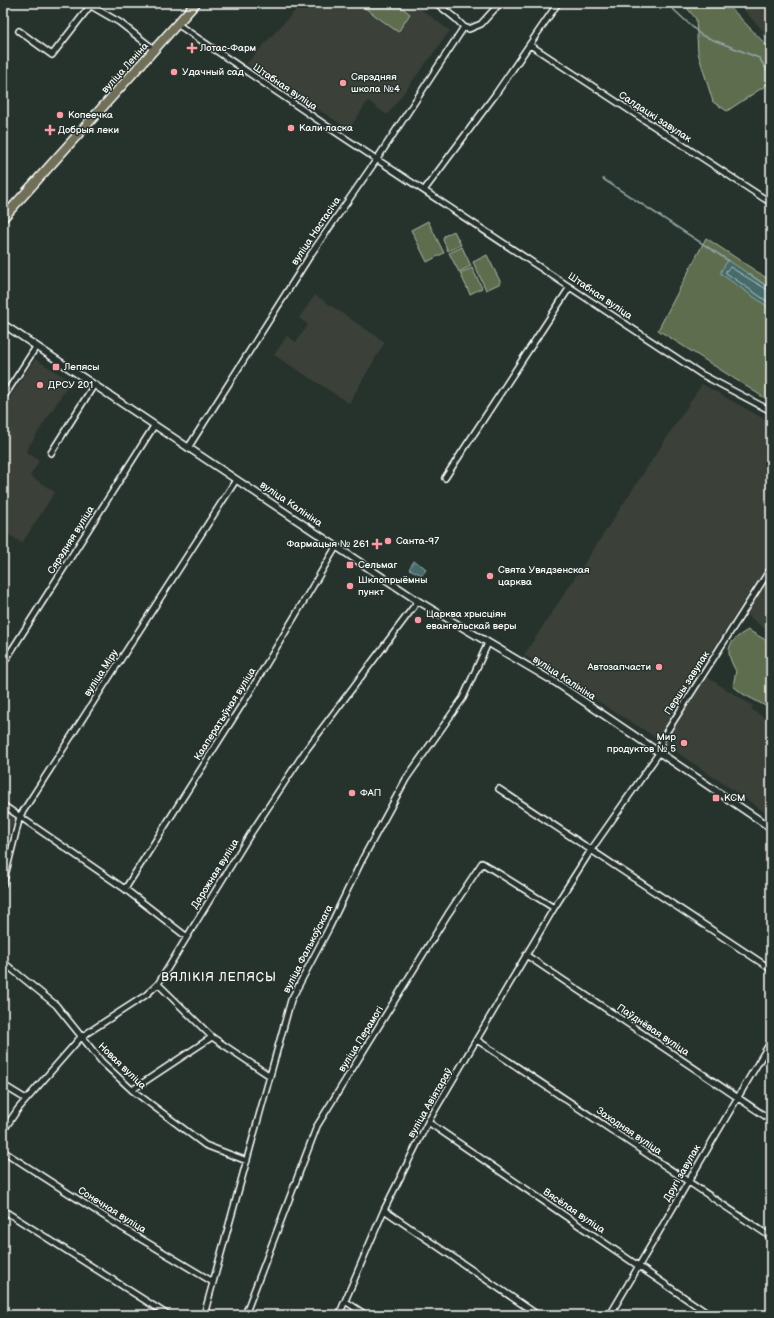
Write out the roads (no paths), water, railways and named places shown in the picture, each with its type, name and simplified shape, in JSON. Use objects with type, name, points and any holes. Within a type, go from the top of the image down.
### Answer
[{"type":"main road","name":"вуліца Леніна","points":[[3,218],[196,3]]},
{"type":"street","points":[[436,3],[455,18],[464,28],[469,29],[481,24],[500,3]]},
{"type":"street","points":[[425,189],[496,95],[558,3]]},
{"type":"street","points":[[19,30],[52,55],[88,4],[119,22],[155,50]]},
{"type":"street","name":"Штабная вуліца","points":[[177,24],[701,374],[771,411]]},
{"type":"street","name":"вуліца Настасіча","points":[[188,448],[311,254],[377,159],[464,28]]},
{"type":"street","name":"Салдацкі завулак","points":[[530,45],[771,203]]},
{"type":"street","points":[[445,478],[570,287]]},
{"type":"street","name":"вуліца Калініна","points":[[3,324],[418,601],[558,684],[771,828]]},
{"type":"street","points":[[3,398],[36,346]]},
{"type":"street","points":[[51,453],[94,385]]},
{"type":"street","name":"Сярэдняя вуліца","points":[[3,664],[154,426]]},
{"type":"street","name":"вуліца Міру","points":[[3,884],[20,816],[236,480]]},
{"type":"street","name":"Кааператыўная вуліца","points":[[125,889],[248,695],[336,547]]},
{"type":"street","name":"Першы завулак","points":[[554,908],[591,850],[658,753],[662,739],[771,568]]},
{"type":"street","name":"Дарожная вуліца","points":[[3,1131],[26,1099],[81,1036],[146,995],[158,984],[251,832],[306,750],[418,601]]},
{"type":"street","name":"вуліца Фалькоўскага","points":[[204,1315],[294,994],[329,928],[362,860],[406,779],[463,698],[488,643]]},
{"type":"street","points":[[500,789],[771,969]]},
{"type":"street","points":[[3,805],[125,889],[187,937]]},
{"type":"street","name":"вуліца Перамогі","points":[[245,1315],[317,1126],[448,914],[482,863],[554,908]]},
{"type":"street","name":"вуліца Авіятараў","points":[[339,1315],[384,1210],[428,1122],[554,908]]},
{"type":"street","name":"Паўднёвая вуліца","points":[[526,955],[771,1120]]},
{"type":"street","name":"Новая вуліца","points":[[3,962],[56,1005],[102,1062],[132,1090],[205,1145],[246,1161]]},
{"type":"street","points":[[158,984],[212,1037],[270,1076]]},
{"type":"street","points":[[132,1090],[212,1037]]},
{"type":"street","name":"Заходняя вуліца","points":[[477,1040],[771,1237]]},
{"type":"street","name":"Другі завулак","points":[[610,1315],[640,1267],[737,1097],[771,1041]]},
{"type":"street","points":[[3,1085],[26,1099]]},
{"type":"street","name":"Вясёлая вуліца","points":[[428,1122],[710,1315]]},
{"type":"street","name":"Сонечная вуліца","points":[[3,1151],[121,1227],[213,1282]]},
{"type":"street","points":[[3,1210],[168,1315]]},
{"type":"street","points":[[384,1210],[538,1315]]},
{"type":"street","points":[[345,1300],[366,1315]]},
{"type":"water","points":[[728,260],[771,289],[771,309],[721,274],[721,271]]},
{"type":"water","points":[[414,561],[426,570],[422,575],[409,569]]},
{"type":"waterway","points":[[670,3],[673,9],[701,35],[759,58],[771,76]]},
{"type":"waterway","points":[[603,179],[729,261]]},
{"type":"waterway","points":[[749,274],[771,289]]},
{"type":"place","name":"Лотас-Фарм","points":[[192,48]]},
{"type":"place","name":"Удачный сад","points":[[174,72]]},
{"type":"place","name":"Сярэдняя школа №4","points":[[343,83]]},
{"type":"place","name":"Копеечка","points":[[60,115]]},
{"type":"place","name":"Кали ласка","points":[[291,128]]},
{"type":"place","name":"Добрыя леки","points":[[50,130]]},
{"type":"place","name":"Лепясы","points":[[56,367]]},
{"type":"place","name":"ДРСУ 201","points":[[40,385]]},
{"type":"place","name":"Санта-97","points":[[388,541]]},
{"type":"place","name":"Фармацыя № 261","points":[[377,544]]},
{"type":"place","name":"Сельмаг","points":[[350,565]]},
{"type":"place","name":"Свята Увядзенская царква","points":[[490,576]]},
{"type":"place","name":"Шклопрыёмны пункт","points":[[350,586]]},
{"type":"place","name":"Царква хрысціян евангельскай веры","points":[[418,620]]},
{"type":"place","name":"Автозапчасти","points":[[659,667]]},
{"type":"place","name":"Мир продуктов № 5","points":[[684,743]]},
{"type":"place","name":"ФАП","points":[[352,793]]},
{"type":"place","name":"КСМ","points":[[716,798]]},
{"type":"district","name":"ВЯЛІКІЯ ЛЕПЯСЫ","points":[[219,977]]}]
